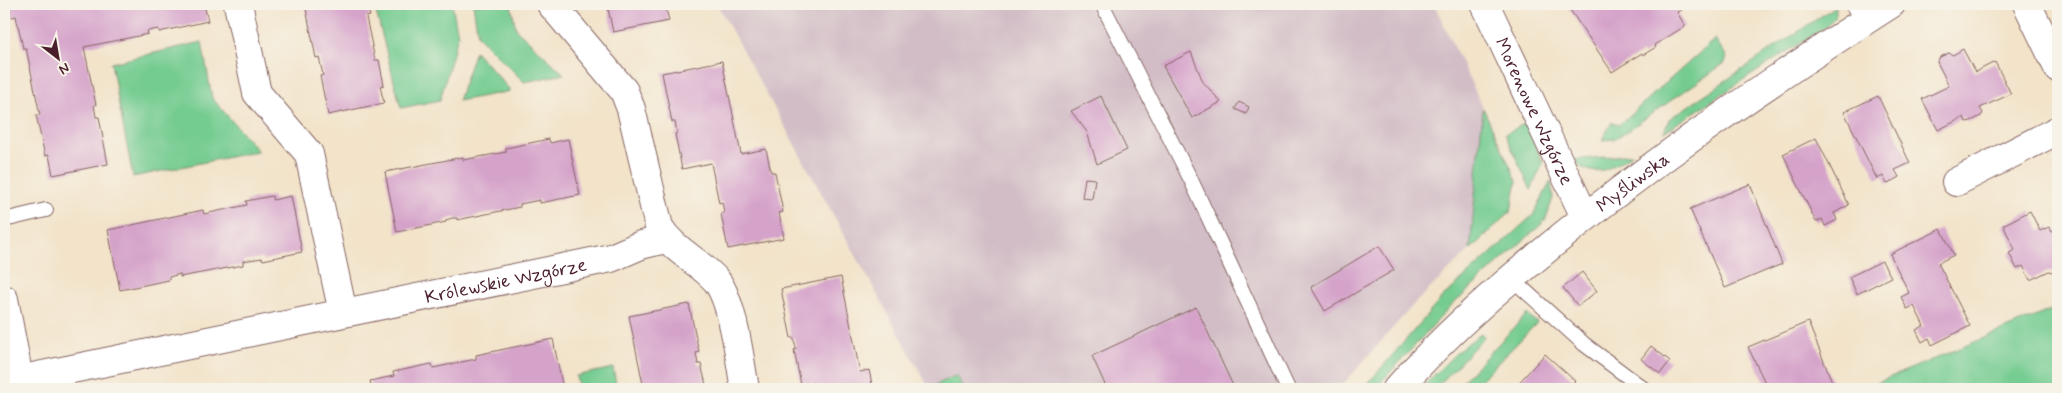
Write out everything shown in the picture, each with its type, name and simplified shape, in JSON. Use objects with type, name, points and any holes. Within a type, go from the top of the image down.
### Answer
[{"type":"street","points":[[238,4],[257,93],[309,154],[342,313]]},
{"type":"street","points":[[551,4],[624,91],[631,109],[659,227],[666,239],[712,276],[721,288],[729,311],[745,389]]},
{"type":"street","name":"Morenowe Wzgórze","points":[[1485,4],[1585,217]]},
{"type":"street","name":"Myśliwska","points":[[1397,389],[1440,343],[1511,278],[1585,217],[1743,102],[1857,13],[1891,4]]},
{"type":"street","points":[[2028,4],[2058,68]]},
{"type":"street","points":[[1956,182],[2058,130]]},
{"type":"street","name":"Królewskie Wzgórze","points":[[4,299],[14,384],[342,313],[611,258],[641,245],[666,239]]},
{"type":"lane","points":[[1102,4],[1191,180],[1288,389]]},
{"type":"lane","points":[[4,220],[46,210]]},
{"type":"lane","points":[[1511,278],[1584,344],[1644,389]]},
{"type":"shaded area","points":[[717,4],[1434,4],[1483,108],[1470,250],[1413,305],[1339,389],[963,389],[956,375],[929,388]]},
{"type":"green space","points":[[374,4],[452,4],[458,35],[440,100],[401,108]]},
{"type":"green space","points":[[473,4],[511,4],[516,29],[564,74],[524,82],[478,36]]},
{"type":"green space","points":[[1836,6],[1836,14],[1828,25],[1664,132],[1669,119]]},
{"type":"green space","points":[[1715,39],[1727,57],[1725,63],[1627,131],[1614,139],[1602,140],[1612,122],[1619,125]]},
{"type":"green space","points":[[202,42],[212,98],[258,151],[133,177],[111,63]]},
{"type":"green space","points":[[475,51],[511,91],[458,101]]},
{"type":"green space","points":[[1483,108],[1517,181],[1511,211],[1470,250]]},
{"type":"green space","points":[[1526,123],[1543,163],[1531,190],[1505,134]]},
{"type":"green space","points":[[1632,154],[1610,167],[1596,171],[1581,167],[1574,160]]},
{"type":"green space","points":[[1551,181],[1553,198],[1545,221],[1450,307],[1375,389],[1363,389],[1442,298],[1533,215]]},
{"type":"green space","points":[[2058,307],[2058,389],[1862,389]]},
{"type":"green space","points":[[1527,314],[1537,323],[1472,389],[1455,389]]},
{"type":"green space","points":[[1481,333],[1484,337],[1435,389],[1420,389],[1456,353]]},
{"type":"green space","points":[[613,368],[617,389],[579,389],[576,376]]},
{"type":"green space","points":[[957,375],[963,389],[929,388]]},
{"type":"building","points":[[6,4],[204,4],[208,21],[159,32],[159,29],[147,31],[148,34],[84,47],[96,105],[94,105],[96,117],[99,117],[108,164],[53,175],[49,155],[45,156],[36,115],[40,115],[26,48],[23,48],[16,16],[9,18]]},
{"type":"building","points":[[305,4],[367,4],[370,16],[366,17],[375,60],[379,60],[384,85],[380,86],[384,103],[328,115],[320,76],[323,75],[319,57],[316,58]]},
{"type":"building","points":[[607,4],[665,4],[669,21],[613,32]]},
{"type":"building","points":[[1566,4],[1679,4],[1682,10],[1677,12],[1685,26],[1655,45],[1656,47],[1643,55],[1642,53],[1612,72]]},
{"type":"building","points":[[1963,49],[1975,72],[1995,62],[2011,94],[1980,108],[1983,113],[1981,116],[1971,121],[1966,122],[1964,117],[1938,130],[1922,99],[1949,86],[1937,62],[1940,57],[1949,53],[1953,55]]},
{"type":"building","points":[[1191,52],[1203,82],[1221,102],[1192,118],[1163,66]]},
{"type":"building","points":[[722,61],[741,154],[766,149],[771,172],[775,172],[783,212],[779,213],[784,238],[728,249],[721,214],[724,213],[722,202],[719,203],[711,163],[682,169],[675,134],[677,133],[675,122],[672,122],[662,73]]},
{"type":"building","points":[[1101,96],[1127,150],[1097,164],[1087,132],[1071,111]]},
{"type":"building","points":[[1878,96],[1910,163],[1895,170],[1899,177],[1887,184],[1883,176],[1877,179],[1844,112]]},
{"type":"building","points":[[1239,102],[1249,107],[1246,114],[1235,109]]},
{"type":"building","points":[[1816,138],[1849,205],[1834,213],[1837,220],[1825,226],[1822,219],[1816,222],[1783,154]]},
{"type":"building","points":[[549,139],[550,143],[568,139],[580,195],[540,203],[540,200],[520,204],[520,207],[457,220],[457,218],[452,218],[446,220],[446,222],[397,232],[385,172],[463,157],[463,160],[506,152],[506,148]]},
{"type":"building","points":[[1085,178],[1095,179],[1092,199],[1082,198]]},
{"type":"building","points":[[1750,184],[1782,264],[1725,288],[1690,209]]},
{"type":"building","points":[[272,196],[273,200],[291,196],[302,252],[263,260],[262,258],[243,261],[243,265],[180,277],[180,274],[169,277],[169,280],[120,290],[108,230],[203,210],[204,214],[247,205],[246,201]]},
{"type":"building","points":[[2030,211],[2040,231],[2049,227],[2052,232],[2058,229],[2058,272],[2049,271],[2030,280],[2023,266],[2017,269],[2009,253],[2015,250],[2003,225]]},
{"type":"building","points":[[1941,229],[1954,255],[1938,263],[1970,326],[1932,345],[1929,338],[1922,342],[1916,330],[1924,326],[1914,306],[1907,309],[1901,297],[1909,293],[1890,254]]},
{"type":"building","points":[[1379,246],[1394,270],[1325,311],[1311,287]]},
{"type":"building","points":[[1882,261],[1891,277],[1857,294],[1849,277]]},
{"type":"building","points":[[1582,272],[1597,291],[1578,306],[1563,288]]},
{"type":"building","points":[[841,277],[860,372],[869,370],[873,389],[814,389],[813,383],[801,385],[794,350],[796,349],[794,338],[791,338],[781,289]]},
{"type":"building","points":[[689,304],[699,352],[696,353],[698,364],[701,364],[707,389],[644,389],[629,316]]},
{"type":"building","points":[[1196,307],[1234,388],[1107,389],[1092,356]]},
{"type":"building","points":[[1808,322],[1835,389],[1768,389],[1748,347]]},
{"type":"building","points":[[553,339],[563,389],[372,389],[370,381],[394,376],[393,372],[432,364],[433,368],[476,359],[476,355]]},
{"type":"building","points":[[1651,346],[1670,361],[1660,374],[1641,359]]},
{"type":"building","points":[[1545,354],[1575,381],[1570,386],[1574,389],[1513,389]]}]
